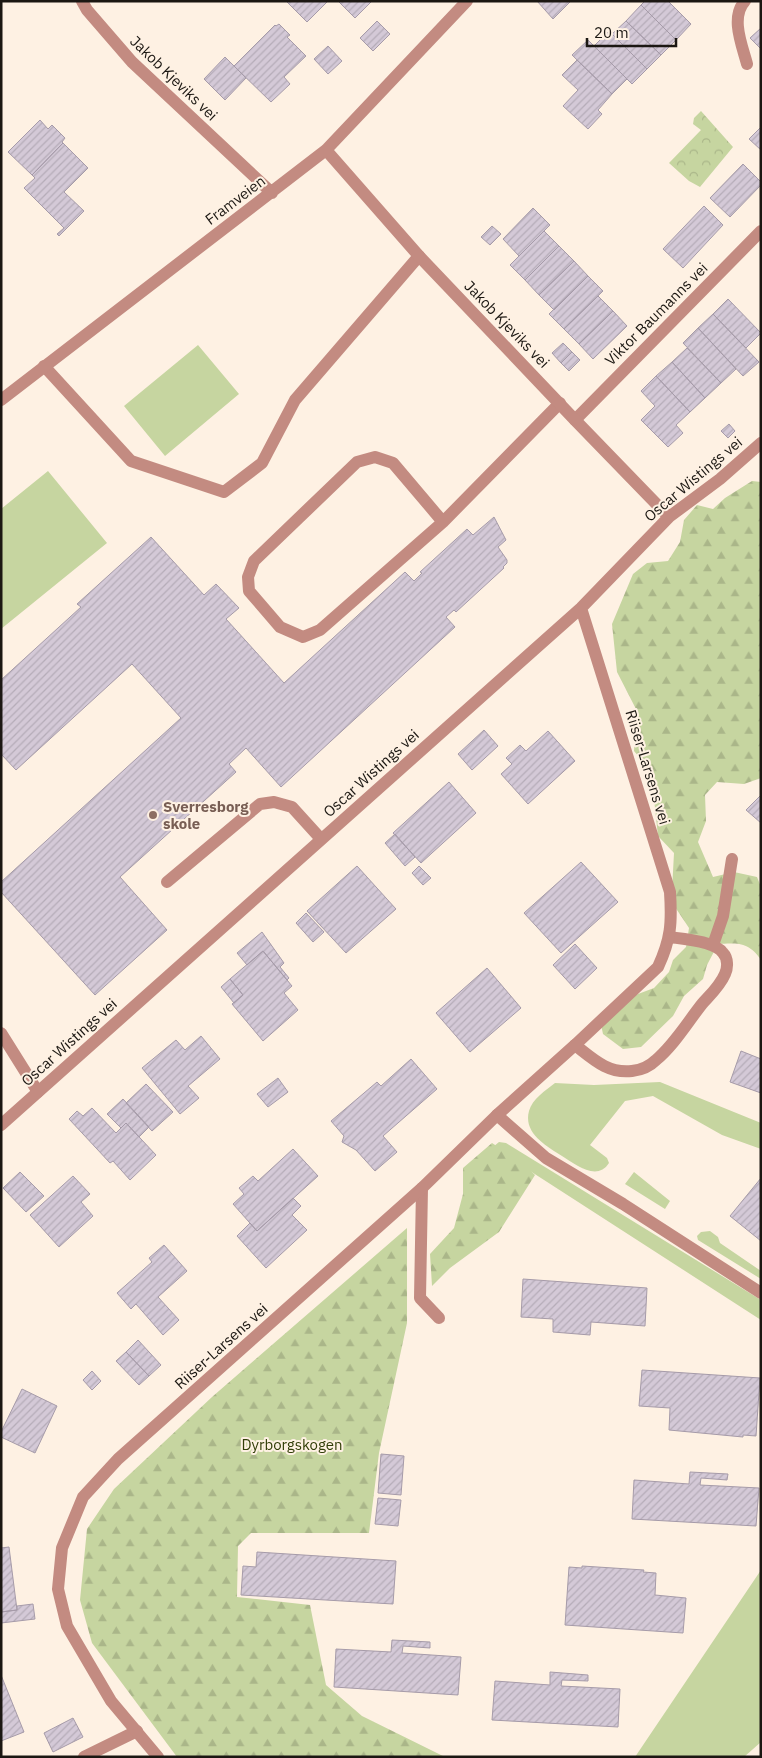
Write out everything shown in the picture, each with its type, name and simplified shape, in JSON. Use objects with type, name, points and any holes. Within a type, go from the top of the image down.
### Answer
[{"type":"street","name":"Jakob Kjeviks vei","points":[[82,1],[87,10],[132,62],[272,193]]},
{"type":"street","name":"Framveien","points":[[1,400],[326,150],[467,1]]},
{"type":"street","points":[[745,1],[741,6],[738,26],[747,64]]},
{"type":"street","name":"Jakob Kjeviks vei","points":[[326,150],[419,256],[669,517]]},
{"type":"street","name":"Viktor Baumanns vei","points":[[575,420],[761,231]]},
{"type":"street","points":[[44,366],[131,461],[224,492],[262,463],[295,400],[419,256]]},
{"type":"street","points":[[443,522],[393,463],[375,457],[357,462],[254,561],[248,577],[249,591],[280,626],[303,637],[320,630],[443,522],[560,403]]},
{"type":"street","name":"Oscar Wistings vei","points":[[1,1125],[580,608],[669,517],[720,480],[761,443]]},
{"type":"street","name":"Riiser-Larsens vei","points":[[158,1757],[111,1701],[67,1626],[58,1589],[62,1548],[82,1497],[118,1459],[422,1188],[497,1115],[658,968],[665,952],[672,921],[670,892],[580,608]]},
{"type":"street","points":[[167,882],[260,804],[274,802],[292,807],[321,839]]},
{"type":"street","points":[[714,945],[723,916],[732,859]]},
{"type":"street","points":[[575,1045],[596,1063],[611,1070],[632,1071],[648,1067],[672,1044],[719,984],[726,973],[727,964],[723,953],[714,945],[669,937]]},
{"type":"street","points":[[1,1033],[38,1092]]},
{"type":"street","points":[[497,1115],[546,1158],[623,1204],[761,1293]]},
{"type":"street","points":[[422,1188],[420,1298],[439,1318]]},
{"type":"street","points":[[84,1757],[136,1731]]},
{"type":"green space","points":[[701,111],[733,147],[700,187],[689,181],[669,163],[701,130],[693,124],[694,118]]},
{"type":"green space","points":[[198,345],[239,394],[165,456],[124,406]]},
{"type":"green space","points":[[48,471],[107,543],[1,629],[1,509]]},
{"type":"green space","points":[[752,481],[761,482],[761,778],[744,784],[717,782],[705,795],[706,821],[698,842],[713,877],[734,872],[757,877],[761,887],[761,960],[752,950],[742,945],[718,944],[707,965],[703,979],[684,996],[673,1016],[641,1047],[623,1049],[603,1034],[599,1015],[638,994],[654,988],[669,972],[673,960],[686,947],[689,928],[675,907],[672,890],[674,853],[658,836],[651,771],[634,751],[637,711],[617,672],[612,624],[633,574],[647,563],[668,561],[680,542],[684,520],[697,505],[713,509],[725,498]]},
{"type":"green space","points":[[660,1082],[761,1123],[761,1149],[722,1135],[653,1096],[625,1101],[590,1145],[607,1158],[609,1163],[598,1171],[586,1170],[556,1152],[537,1138],[529,1126],[529,1111],[533,1103],[555,1083],[594,1085]]},
{"type":"green space","points":[[499,1142],[506,1143],[761,1300],[761,1320],[493,1147]]},
{"type":"green space","points":[[492,1143],[524,1164],[535,1175],[499,1232],[450,1268],[432,1286],[430,1254],[454,1228],[463,1194],[463,1168]]},
{"type":"green space","points":[[634,1172],[670,1201],[665,1209],[625,1184]]},
{"type":"green space","name":"Dyrborgskogen","points":[[407,1228],[407,1323],[379,1453],[369,1533],[251,1533],[238,1546],[237,1597],[310,1605],[326,1685],[362,1716],[445,1757],[177,1757],[92,1643],[80,1600],[87,1529],[114,1489],[212,1397]]},
{"type":"green space","points":[[710,1231],[718,1237],[720,1243],[761,1271],[761,1279],[698,1240],[697,1236],[701,1232]]},
{"type":"green space","points":[[761,1570],[761,1742],[744,1757],[635,1757]]},
{"type":"building","points":[[286,1],[328,1],[307,22]]},
{"type":"building","points":[[338,1],[372,1],[355,18]]},
{"type":"building","points":[[537,1],[571,1],[553,19]]},
{"type":"building","points":[[645,1],[668,1],[691,24],[676,40],[641,5]]},
{"type":"building","points":[[641,5],[676,40],[661,55],[626,21]]},
{"type":"building","points":[[377,21],[390,34],[373,51],[360,38]]},
{"type":"building","points":[[626,21],[661,55],[647,69],[612,34]]},
{"type":"building","points":[[279,24],[290,35],[287,37],[306,56],[284,77],[290,84],[271,102],[234,66],[275,25]]},
{"type":"building","points":[[761,28],[761,49],[750,38]]},
{"type":"building","points":[[609,31],[647,69],[632,84],[594,46]]},
{"type":"building","points":[[588,40],[627,79],[612,94],[572,55]]},
{"type":"building","points":[[328,46],[342,61],[328,74],[314,59]]},
{"type":"building","points":[[225,57],[246,78],[225,100],[204,79]]},
{"type":"building","points":[[577,60],[612,94],[598,110],[602,114],[588,129],[563,106],[578,90],[562,75]]},
{"type":"building","points":[[40,120],[48,129],[52,125],[65,138],[63,143],[32,175],[8,152]]},
{"type":"building","points":[[761,127],[761,150],[749,139]]},
{"type":"building","points":[[63,143],[88,168],[64,192],[84,211],[59,236],[57,234],[64,228],[24,188],[35,178],[32,175]]},
{"type":"building","points":[[743,164],[761,182],[761,185],[730,217],[710,198]]},
{"type":"building","points":[[704,206],[723,225],[683,268],[663,249]]},
{"type":"building","points":[[533,208],[550,225],[519,256],[503,239]]},
{"type":"building","points":[[492,226],[501,234],[490,245],[481,237]]},
{"type":"building","points":[[544,231],[559,246],[525,280],[510,265]]},
{"type":"building","points":[[559,246],[574,261],[539,295],[525,280]]},
{"type":"building","points":[[574,261],[588,276],[554,310],[539,295]]},
{"type":"building","points":[[588,276],[603,291],[564,329],[549,314]]},
{"type":"building","points":[[598,296],[613,311],[579,344],[564,329]]},
{"type":"building","points":[[728,299],[761,333],[746,348],[713,314]]},
{"type":"building","points":[[613,311],[627,326],[593,359],[579,344]]},
{"type":"building","points":[[713,314],[759,362],[743,376],[698,328]]},
{"type":"building","points":[[698,328],[736,369],[721,383],[683,343]]},
{"type":"building","points":[[563,343],[572,352],[561,363],[552,353]]},
{"type":"building","points":[[687,348],[721,383],[705,398],[672,362]]},
{"type":"building","points":[[572,352],[580,360],[569,371],[561,363]]},
{"type":"building","points":[[672,362],[705,398],[690,412],[656,376]]},
{"type":"building","points":[[656,376],[690,412],[676,425],[683,433],[668,447],[641,420],[655,406],[641,391]]},
{"type":"building","points":[[729,424],[735,431],[728,438],[721,431]]},
{"type":"building","points":[[494,517],[506,540],[498,547],[507,563],[504,568],[456,612],[454,610],[446,617],[455,627],[281,787],[246,748],[229,764],[236,772],[120,877],[167,930],[95,995],[1,892],[1,882],[181,718],[132,664],[16,770],[1,754],[1,680],[81,607],[77,604],[151,537],[204,595],[216,584],[239,608],[226,619],[284,683],[405,572],[414,581],[422,573],[420,572],[467,529],[473,535]]},
{"type":"building","points":[[484,730],[498,746],[472,770],[458,754]]},
{"type":"building","points":[[548,731],[575,761],[528,804],[501,774],[512,764],[506,758],[520,745],[526,751]]},
{"type":"building","points":[[449,782],[476,813],[421,863],[393,833]]},
{"type":"building","points":[[761,795],[761,823],[746,810]]},
{"type":"building","points":[[395,834],[415,857],[405,866],[385,843]]},
{"type":"building","points":[[581,862],[618,902],[561,953],[524,913]]},
{"type":"building","points":[[357,866],[396,909],[346,953],[307,911]]},
{"type":"building","points":[[419,866],[431,878],[423,885],[412,873]]},
{"type":"building","points":[[306,913],[324,932],[313,942],[296,923]]},
{"type":"building","points":[[262,932],[284,963],[280,967],[289,978],[287,980],[263,951],[247,965],[237,953]]},
{"type":"building","points":[[575,944],[597,968],[575,989],[553,965]]},
{"type":"building","points":[[263,951],[292,986],[284,993],[298,1010],[263,1041],[232,1004],[243,995],[230,979]]},
{"type":"building","points":[[487,968],[521,1008],[470,1052],[436,1013]]},
{"type":"building","points":[[230,979],[243,995],[234,1003],[221,987]]},
{"type":"building","points":[[201,1036],[220,1059],[188,1086],[199,1098],[180,1114],[142,1068],[176,1040],[185,1050]]},
{"type":"building","points":[[741,1051],[761,1059],[761,1093],[730,1082]]},
{"type":"building","points":[[411,1059],[437,1089],[383,1136],[397,1152],[375,1171],[356,1150],[342,1142],[344,1136],[331,1121],[377,1082],[381,1086]]},
{"type":"building","points":[[278,1078],[288,1092],[268,1107],[257,1094]]},
{"type":"building","points":[[146,1084],[173,1112],[152,1131],[126,1103]]},
{"type":"building","points":[[123,1099],[149,1127],[139,1137],[126,1123],[121,1128],[107,1114]]},
{"type":"building","points":[[92,1108],[116,1133],[126,1123],[156,1155],[130,1180],[113,1161],[110,1163],[69,1119],[77,1111],[83,1116]]},
{"type":"building","points":[[293,1149],[318,1176],[257,1231],[233,1204],[244,1194],[239,1188],[253,1176],[258,1181]]},
{"type":"building","points":[[20,1172],[44,1196],[26,1212],[3,1188]]},
{"type":"building","points":[[73,1176],[90,1194],[81,1202],[93,1216],[59,1247],[30,1215]]},
{"type":"building","points":[[761,1178],[761,1241],[730,1216]]},
{"type":"building","points":[[293,1198],[301,1206],[292,1215],[307,1230],[266,1268],[237,1236],[250,1223],[257,1231]]},
{"type":"building","points":[[164,1245],[187,1271],[158,1297],[179,1320],[163,1335],[136,1304],[131,1309],[117,1293],[152,1262],[149,1258]]},
{"type":"building","points":[[523,1279],[647,1288],[645,1326],[591,1322],[590,1335],[553,1332],[553,1319],[521,1317]]},
{"type":"building","points":[[138,1340],[161,1365],[149,1376],[126,1352]]},
{"type":"building","points":[[126,1352],[149,1376],[139,1385],[116,1361]]},
{"type":"building","points":[[642,1370],[760,1378],[756,1436],[743,1435],[743,1437],[669,1430],[670,1408],[639,1406]]},
{"type":"building","points":[[92,1371],[101,1381],[92,1390],[83,1380]]},
{"type":"building","points":[[22,1389],[57,1406],[35,1453],[1,1437],[1,1432]]},
{"type":"building","points":[[381,1454],[404,1456],[401,1495],[378,1493]]},
{"type":"building","points":[[690,1472],[728,1474],[727,1480],[701,1478],[700,1485],[759,1488],[756,1526],[632,1519],[634,1480],[689,1484]]},
{"type":"building","points":[[378,1498],[401,1500],[398,1526],[375,1524]]},
{"type":"building","points":[[9,1547],[17,1610],[1,1612],[1,1548]]},
{"type":"building","points":[[257,1552],[396,1561],[393,1604],[241,1595],[243,1566],[256,1567]]},
{"type":"building","points":[[582,1566],[644,1570],[643,1572],[656,1573],[655,1595],[686,1598],[683,1633],[565,1625],[569,1567],[582,1568]]},
{"type":"building","points":[[33,1604],[35,1619],[1,1623],[1,1612],[17,1610],[17,1606]]},
{"type":"building","points":[[392,1640],[430,1642],[430,1648],[403,1646],[402,1653],[461,1657],[458,1695],[334,1687],[336,1649],[391,1652]]},
{"type":"building","points":[[550,1672],[588,1675],[588,1681],[562,1680],[561,1686],[620,1689],[618,1727],[492,1720],[495,1681],[550,1685]]},
{"type":"building","points":[[1,1675],[24,1732],[1,1741]]},
{"type":"building","points":[[73,1718],[83,1737],[53,1752],[44,1733]]},
{"type":"place","name":"Sverresborg skole","points":[[153,815]]}]
